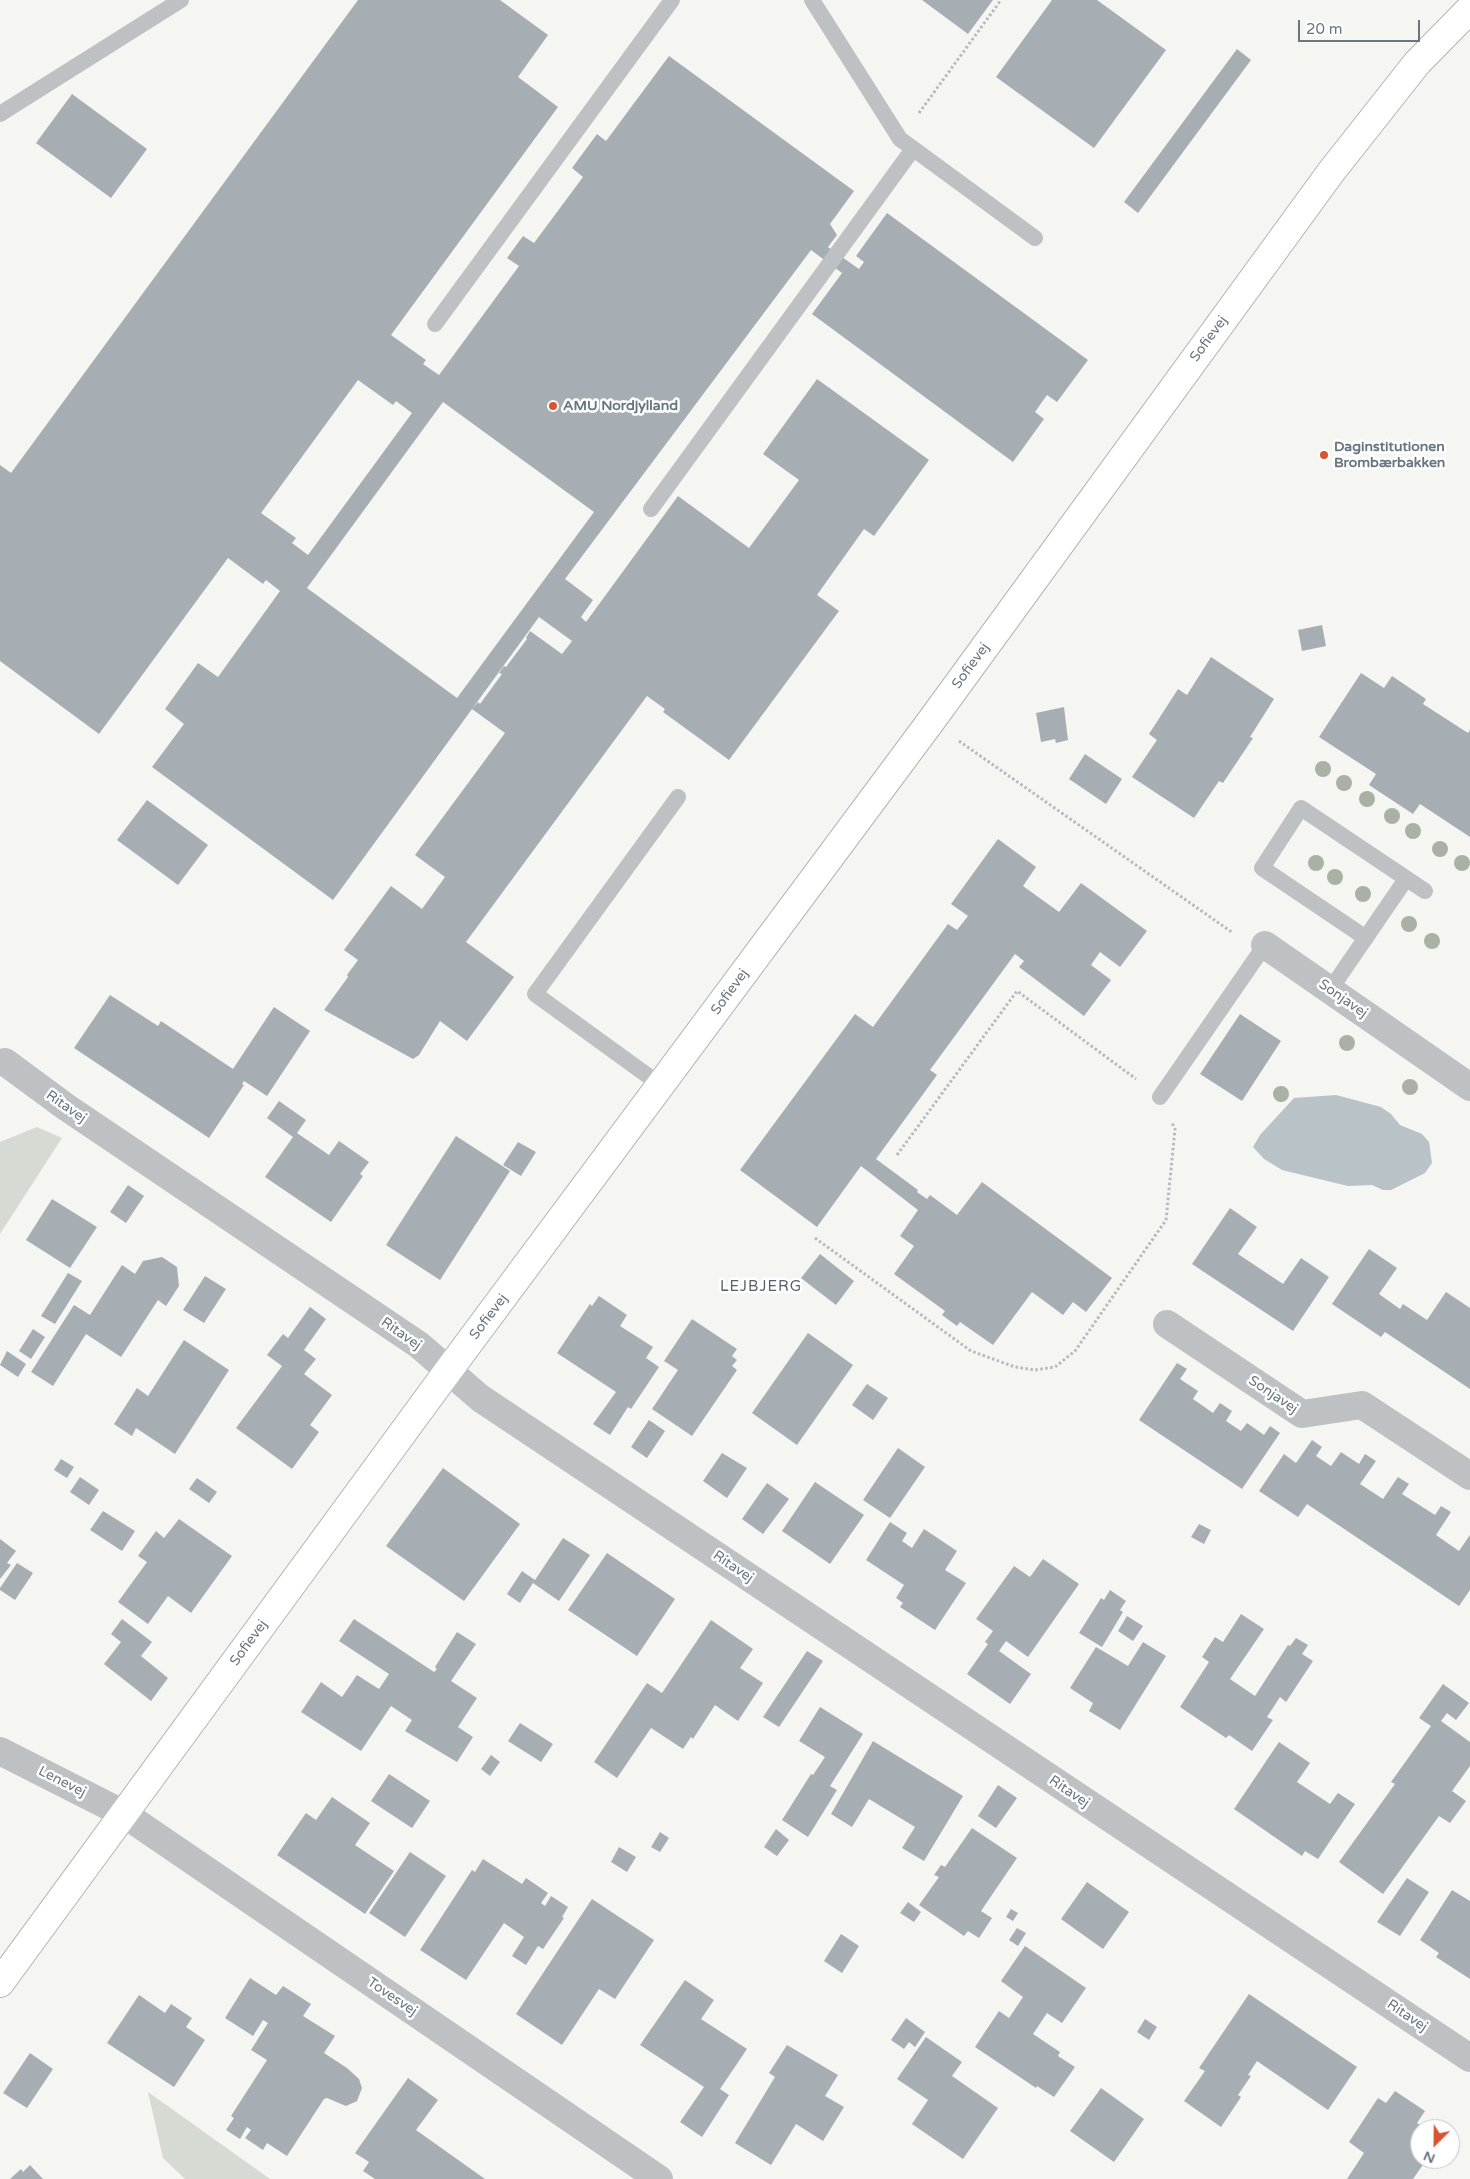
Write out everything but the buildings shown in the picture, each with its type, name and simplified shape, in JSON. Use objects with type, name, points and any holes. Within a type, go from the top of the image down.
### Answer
[{"type":"street","name":"Sofievej","points":[[0,1983],[448,1371],[932,721],[1331,172],[1417,63],[1470,9]]},
{"type":"street","name":"Sonjavej","points":[[1265,945],[1470,1087]]},
{"type":"street","name":"Ritavej","points":[[2,1060],[66,1107],[419,1345],[480,1398],[1470,2058]]},
{"type":"street","name":"Sonjavej","points":[[1167,1324],[1302,1414],[1362,1405],[1468,1470]]},
{"type":"street","name":"Lenevej","points":[[0,1751],[124,1814]]},
{"type":"street","name":"Tovesvej","points":[[124,1814],[659,2179]]},
{"type":"lane","points":[[0,114],[181,0]]},
{"type":"lane","points":[[435,324],[672,0]]},
{"type":"lane","points":[[812,0],[900,139],[1035,238]]},
{"type":"lane","points":[[651,509],[913,149]]},
{"type":"lane","points":[[662,1086],[535,994],[678,797]]},
{"type":"lane","points":[[1366,938],[1262,868],[1301,808],[1425,891]]},
{"type":"lane","points":[[1330,990],[1406,878]]},
{"type":"lane","points":[[1160,1097],[1265,945]]},
{"type":"path","points":[[900,139],[1001,0]]},
{"type":"path","points":[[932,721],[1249,944],[1265,945]]},
{"type":"path","points":[[815,1238],[971,1351],[1015,1367],[1035,1370],[1054,1367],[1075,1351],[1166,1220],[1175,1129],[1160,1097],[1017,990],[897,1155]]},
{"type":"shaded area","points":[[1336,1095],[1381,1107],[1391,1114],[1400,1125],[1422,1134],[1429,1142],[1432,1163],[1425,1173],[1391,1190],[1383,1190],[1372,1185],[1348,1186],[1282,1170],[1264,1159],[1253,1147],[1260,1135],[1294,1098]]},
{"type":"shaded area","points":[[37,1127],[62,1138],[0,1234],[0,1142]]},
{"type":"shaded area","points":[[148,2092],[270,2179],[185,2179],[163,2158]]},
{"type":"place","name":"AMU Nordjylland","points":[[553,406]]},
{"type":"place","name":"Daginstitutionen Brombærbakken","points":[[1324,455]]},
{"type":"district","name":"LEJBJERG","points":[[761,1287]]}]
